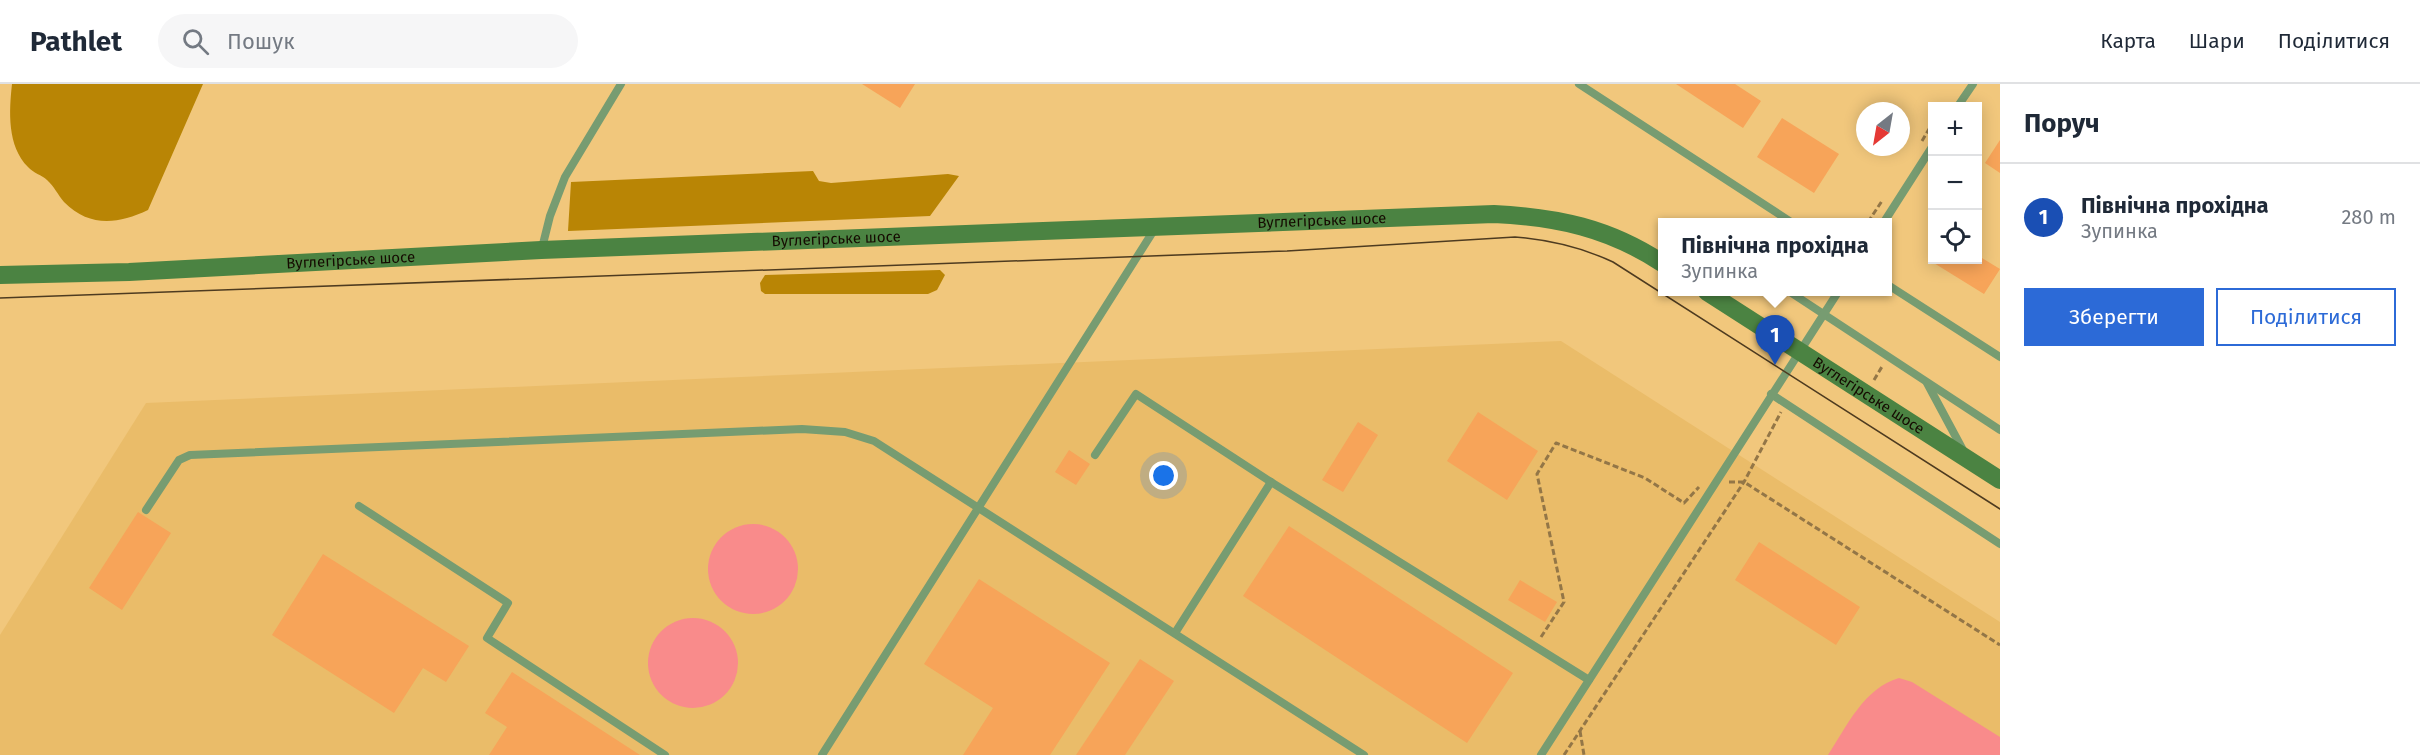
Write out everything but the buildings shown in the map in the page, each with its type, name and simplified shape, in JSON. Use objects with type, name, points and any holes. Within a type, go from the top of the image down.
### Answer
[{"type":"street","name":"Вуглегірське шосе","points":[[0,275],[129,272],[541,250],[1451,215],[1523,215],[1555,219],[1601,230],[1624,240],[1658,261]]},
{"type":"street","name":"Вуглегірське шосе","points":[[1715,296],[2000,480]]},
{"type":"lane","points":[[541,250],[550,216],[565,177],[621,84]]},
{"type":"lane","points":[[1579,84],[1785,218]]},
{"type":"lane","points":[[1961,102],[1973,84]]},
{"type":"lane","points":[[1887,218],[1928,153]]},
{"type":"lane","points":[[822,755],[1157,226]]},
{"type":"lane","points":[[1892,288],[2000,357]]},
{"type":"lane","points":[[1797,296],[2000,430]]},
{"type":"lane","points":[[1541,755],[1835,296]]},
{"type":"lane","points":[[1927,381],[1969,461]]},
{"type":"lane","points":[[1095,455],[1136,394],[1270,482],[1589,680]]},
{"type":"lane","points":[[1771,394],[2000,544]]},
{"type":"lane","points":[[146,510],[179,460],[190,455],[802,429],[845,432],[874,441],[1364,755]]},
{"type":"lane","points":[[1175,633],[1270,482]]},
{"type":"lane","points":[[358,506],[508,603],[487,638],[665,755]]},
{"type":"path","points":[[1865,394],[1888,356]]},
{"type":"path","points":[[1564,755],[1744,482],[1786,404]]},
{"type":"path","points":[[1536,646],[1564,602],[1537,474],[1556,443],[1645,478],[1684,503],[1697,488],[1714,483],[1744,482],[2000,645]]},
{"type":"path","points":[[1580,730],[1584,755]]},
{"type":"shaded area","points":[[12,84],[203,84],[148,210],[126,218],[104,221],[94,220],[74,210],[64,202],[45,178],[30,169],[21,159],[11,128]]},
{"type":"shaded area","points":[[813,171],[819,181],[831,183],[948,174],[959,176],[930,216],[568,231],[571,182]]},
{"type":"shaded area","points":[[940,270],[945,275],[937,290],[928,294],[765,294],[761,291],[760,283],[765,275]]},
{"type":"shaded area","points":[[1561,341],[2000,622],[2000,755],[0,755],[0,635],[146,403]]},
{"type":"shaded area","points":[[753,524],[770,527],[785,537],[795,552],[798,569],[795,586],[785,601],[770,611],[753,614],[736,611],[721,601],[711,586],[708,569],[711,552],[721,537],[736,527]]},
{"type":"shaded area","points":[[693,618],[710,621],[725,631],[735,646],[738,663],[735,680],[725,695],[710,705],[693,708],[676,705],[661,695],[651,680],[648,663],[651,646],[661,631],[676,621]]},
{"type":"shaded area","points":[[1899,678],[1912,682],[2000,737],[2000,755],[1828,755],[1866,699],[1887,683]]},
{"type":"tram line","points":[[0,298],[1287,251],[1515,237],[1553,242],[1601,257],[1613,262],[1658,291]]},
{"type":"tram line","points":[[1666,296],[2000,509]]},
{"type":"place","name":"Північна прохідна","points":[[1775,365]]}]
